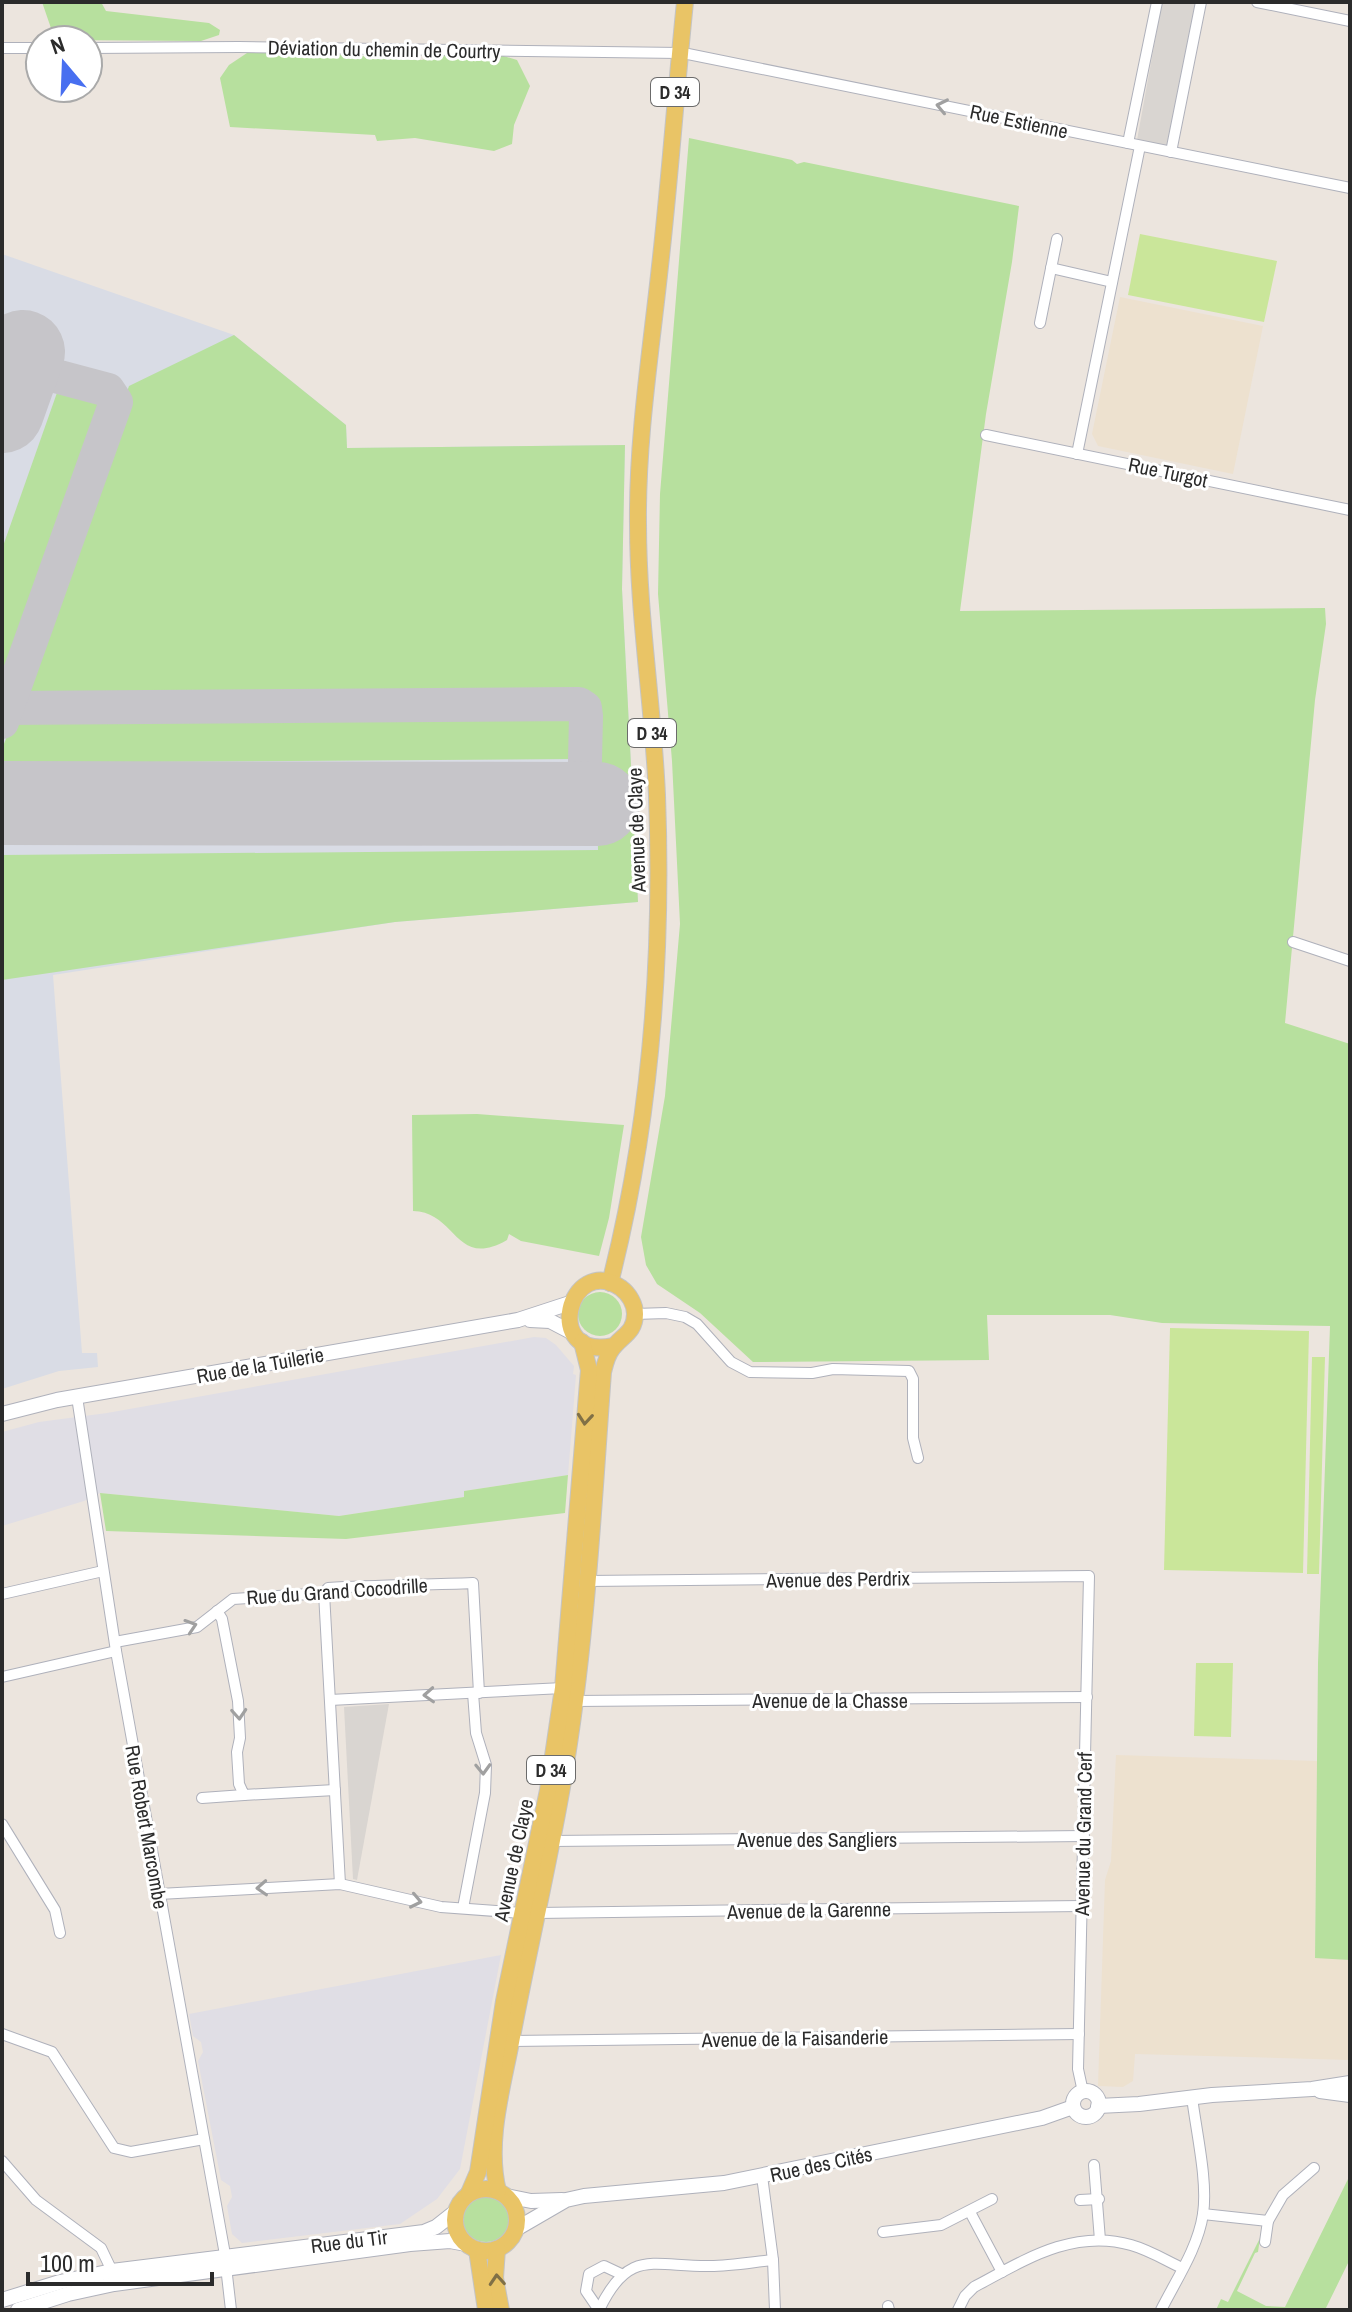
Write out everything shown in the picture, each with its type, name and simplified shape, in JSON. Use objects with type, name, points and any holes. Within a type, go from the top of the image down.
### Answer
[{"type":"main road","name":"Avenue de Claye","points":[[610,1283],[643,1113],[658,967],[657,793],[640,589],[638,519],[645,405],[669,182],[677,144],[685,2]]},
{"type":"main road","name":"Avenue de Claye","points":[[684,53],[693,2]]},
{"type":"main road","points":[[570,1303],[591,1283],[610,1283],[625,1291],[635,1314]]},
{"type":"main road","name":"Avenue de Claye","points":[[469,2193],[478,2172],[504,2001],[551,1841],[562,1788],[589,1370],[578,1338],[569,1323],[570,1303]]},
{"type":"main road","name":"Avenue de Claye","points":[[502,2193],[492,2160],[548,1790],[587,1581],[603,1372],[613,1346],[629,1333],[635,1314]]},
{"type":"main road","points":[[578,1338],[603,1348],[613,1346]]},
{"type":"main road","points":[[471,2247],[497,2249],[509,2242],[516,2229],[517,2217],[514,2205],[502,2193],[478,2189],[460,2201],[455,2212],[454,2224],[458,2235],[471,2247],[486,2310]]},
{"type":"main road","points":[[497,2249],[495,2278],[501,2310]]},
{"type":"street","points":[[1128,143],[1157,2]]},
{"type":"street","points":[[1171,152],[1201,2]]},
{"type":"street","points":[[1257,2],[1350,21]]},
{"type":"street","points":[[2,48],[24,48]]},
{"type":"street","name":"Déviation du chemin de Courtry","points":[[104,48],[684,53]]},
{"type":"street","name":"Rue Estienne","points":[[684,53],[1350,188]]},
{"type":"street","points":[[1077,454],[1140,146]]},
{"type":"street","points":[[1040,323],[1057,239]]},
{"type":"street","points":[[1051,268],[1112,282]]},
{"type":"street","name":"Rue Turgot","points":[[986,435],[1350,510]]},
{"type":"street","points":[[1293,942],[1350,961]]},
{"type":"street","name":"Rue de la Tuilerie","points":[[2,1414],[77,1397],[518,1320],[570,1303]]},
{"type":"street","points":[[635,1314],[674,1313],[690,1320],[731,1362],[750,1372],[812,1373],[833,1369],[909,1371],[913,1379],[913,1438],[918,1458]]},
{"type":"street","name":"Rue de la Tuilerie","points":[[518,1320],[550,1321],[578,1338]]},
{"type":"street","name":"Rue Robert Marcombe","points":[[77,1397],[103,1571],[226,2262],[231,2310]]},
{"type":"street","points":[[2,1594],[103,1571]]},
{"type":"street","name":"Avenue des Perdrix","points":[[587,1581],[1089,1576]]},
{"type":"street","name":"Avenue du Grand Cerf","points":[[1083,2092],[1078,2069],[1089,1576]]},
{"type":"street","name":"Rue du Grand Cocodrille","points":[[2,1677],[197,1627],[237,1598],[324,1593],[328,1588],[357,1586],[473,1583],[476,1693]]},
{"type":"street","points":[[324,1593],[340,1884]]},
{"type":"street","points":[[217,1611],[222,1619],[238,1701],[239,1784],[244,1795]]},
{"type":"street","points":[[463,1908],[485,1793],[486,1765],[476,1733],[476,1693]]},
{"type":"street","name":"Avenue de la Chasse","points":[[330,1700],[476,1693],[1087,1697]]},
{"type":"street","points":[[202,1798],[335,1790]]},
{"type":"street","points":[[2,1824],[55,1910],[60,1933]]},
{"type":"street","name":"Avenue des Sangliers","points":[[551,1841],[1084,1836]]},
{"type":"street","name":"Avenue de la Garenne","points":[[159,1894],[340,1884],[441,1907],[530,1913],[1082,1906]]},
{"type":"street","points":[[2,2034],[52,2052],[114,2148],[131,2152],[204,2139]]},
{"type":"street","name":"Avenue de la Faisanderie","points":[[511,2041],[1079,2034]]},
{"type":"street","points":[[1098,2106],[1312,2089],[1350,2083]]},
{"type":"street","points":[[1312,2089],[1350,2095]]},
{"type":"street","points":[[1083,2092],[1093,2094],[1098,2106],[1095,2113],[1088,2117],[1081,2116],[1073,2107],[1074,2098],[1083,2092]]},
{"type":"street","points":[[1161,2310],[1192,2247],[1203,2214],[1192,2097]]},
{"type":"street","name":"Rue des Cités","points":[[502,2193],[531,2201],[566,2200],[605,2192],[724,2183],[1042,2118],[1073,2107]]},
{"type":"street","points":[[2,2161],[36,2200],[101,2248],[113,2278]]},
{"type":"street","points":[[1094,2165],[1100,2240]]},
{"type":"street","points":[[1265,2242],[1268,2221],[1283,2195],[1314,2168]]},
{"type":"street","points":[[762,2176],[773,2260],[775,2310]]},
{"type":"street","points":[[883,2232],[941,2225],[992,2199]]},
{"type":"street","points":[[1080,2200],[1099,2199]]},
{"type":"street","name":"Rue des Cités","points":[[516,2229],[566,2200]]},
{"type":"street","name":"Rue du Tir","points":[[2,2300],[60,2282],[113,2278],[424,2232],[455,2212]]},
{"type":"street","points":[[970,2212],[1002,2272]]},
{"type":"street","points":[[1203,2214],[1268,2221]]},
{"type":"street","points":[[958,2310],[974,2287],[1047,2249],[1100,2240],[1141,2248],[1182,2268]]},
{"type":"street","name":"Rue du Tir","points":[[226,2262],[450,2241],[471,2247]]},
{"type":"street","points":[[599,2310],[610,2287],[621,2274],[652,2263],[707,2266],[773,2260]]},
{"type":"street","points":[[599,2310],[586,2291],[589,2274],[604,2266],[621,2274]]},
{"type":"street","name":"Rue du Tir","points":[[18,2310],[113,2278]]},
{"type":"shaded area","points":[[1162,2],[1196,2],[1169,147],[1137,140]]},
{"type":"shaded area","points":[[2,254],[234,335],[346,425],[347,448],[625,445],[622,589],[638,902],[395,922],[53,975],[82,1353],[97,1353],[98,1367],[59,1371],[2,1389]]},
{"type":"shaded area","points":[[1120,297],[1263,326],[1233,474],[1098,446],[1092,434]]},
{"type":"shaded area","points":[[534,1337],[546,1338],[556,1345],[574,1366],[573,1374],[576,1375],[568,1475],[464,1491],[465,1497],[339,1516],[100,1493],[84,1501],[2,1526],[2,1432],[39,1422],[107,1413]]},
{"type":"shaded area","points":[[389,1704],[357,1880],[353,1879],[344,1707]]},
{"type":"shaded area","points":[[1116,1755],[1317,1761],[1315,1957],[1350,1960],[1350,2060],[1135,2054],[1133,2081],[1123,2087],[1098,2086],[1105,1880],[1111,1861]]},
{"type":"shaded area","points":[[501,1955],[460,2169],[437,2199],[400,2224],[242,2243],[232,2234],[227,2206],[232,2197],[230,2186],[221,2180],[198,2061],[203,2052],[201,2042],[193,2036],[189,2014]]},
{"type":"green space","points":[[42,2],[101,2],[106,11],[209,23],[220,30],[219,35],[201,41],[104,40],[104,24],[50,24]]},
{"type":"green space","points":[[253,49],[422,60],[455,49],[484,50],[517,60],[530,86],[514,125],[512,144],[494,151],[415,138],[377,141],[375,135],[230,127],[220,78],[229,65]]},
{"type":"green space","points":[[689,138],[792,160],[797,164],[804,162],[1019,206],[986,414],[960,611],[1325,608],[1326,624],[1315,700],[1285,1023],[1350,1044],[1350,1960],[1315,1958],[1318,1663],[1330,1326],[1162,1323],[1110,1315],[987,1315],[989,1360],[753,1362],[700,1313],[657,1284],[646,1265],[641,1237],[665,1096],[680,924],[672,761],[658,594],[660,494]]},
{"type":"green space","points":[[1140,234],[1277,261],[1264,322],[1128,295]]},
{"type":"green space","points":[[234,335],[346,425],[347,448],[625,445],[622,589],[638,902],[395,922],[2,980],[2,855],[598,850],[596,712],[594,701],[573,692],[19,700],[129,386]]},
{"type":"green space","points":[[59,387],[104,401],[2,697],[2,549]]},
{"type":"green space","points":[[573,713],[575,759],[2,763],[2,749],[14,718]]},
{"type":"green space","points":[[477,1114],[624,1125],[609,1218],[599,1256],[521,1241],[509,1234],[507,1240],[477,1248],[466,1244],[439,1220],[413,1211],[412,1115]]},
{"type":"green space","points":[[600,1292],[616,1298],[622,1314],[616,1330],[600,1336],[584,1330],[578,1314],[584,1298]]},
{"type":"green space","points":[[1170,1328],[1309,1331],[1303,1573],[1164,1570]]},
{"type":"green space","points":[[1312,1357],[1325,1357],[1319,1574],[1307,1574]]},
{"type":"green space","points":[[568,1475],[565,1513],[346,1539],[106,1531],[100,1493],[339,1516],[464,1497],[464,1491]]},
{"type":"green space","points":[[1196,1663],[1233,1663],[1231,1737],[1194,1736]]},
{"type":"green space","points":[[1350,2175],[1350,2259],[1325,2310],[1216,2310],[1221,2299],[1228,2302],[1260,2238],[1258,2252],[1237,2291],[1266,2306],[1285,2307]]},
{"type":"green space","points":[[486,2194],[503,2201],[510,2218],[503,2235],[486,2242],[469,2235],[462,2218],[469,2201]]},
{"type":"taxiway","points":[[2,722],[116,402],[108,390],[18,366]]},
{"type":"taxiway","points":[[2,708],[579,704],[585,708],[586,716],[584,805]]},
{"type":"runway","points":[[2,411],[23,352]]},
{"type":"runway","points":[[2,803],[598,804]]}]
